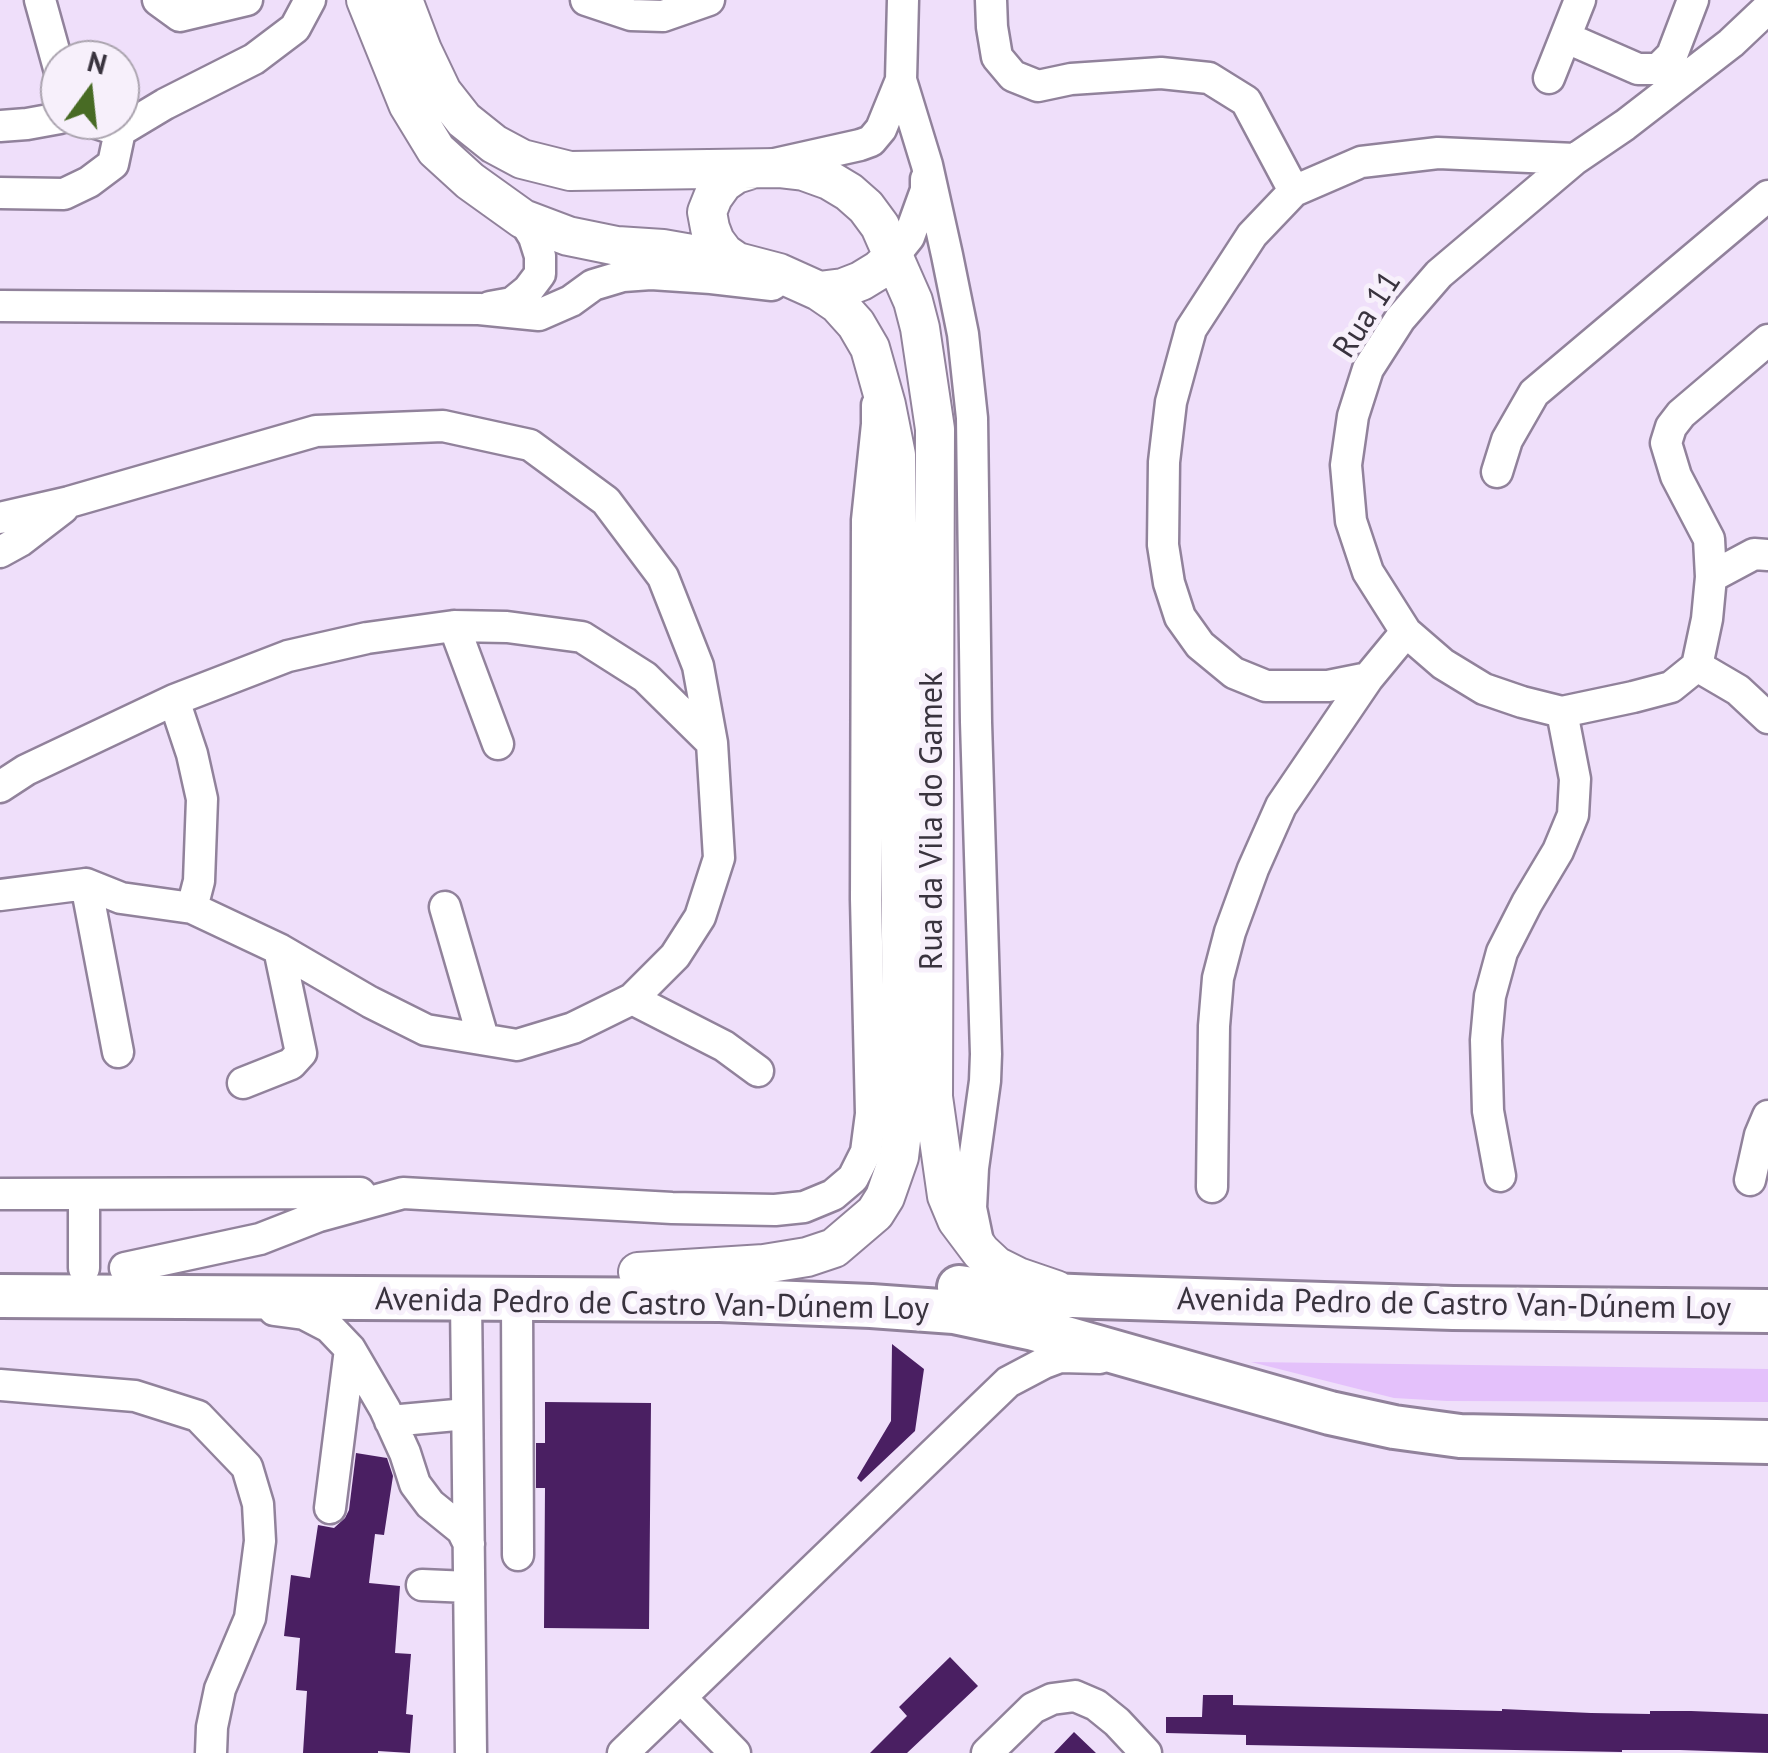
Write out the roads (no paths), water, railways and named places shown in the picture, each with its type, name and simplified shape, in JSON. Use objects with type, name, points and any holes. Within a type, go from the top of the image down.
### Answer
[{"type":"highway","name":"Avenida Pedro de Castro Van-Dúnem Loy","points":[[0,1267],[713,1272],[862,1278],[1098,1298],[1768,1312]]},
{"type":"highway","name":"Avenida Pedro de Castro Van-Dúnem Loy","points":[[0,1296],[720,1300],[954,1312],[1034,1329],[1394,1428],[1460,1436],[1768,1442]]},
{"type":"main road","name":"Rua da Vila do Gamek","points":[[366,0],[408,104],[436,150],[470,181],[523,219],[568,236],[737,262],[780,274],[819,291],[856,324],[870,348],[886,405],[896,454],[903,1124],[900,1157],[875,1213],[834,1248],[807,1257],[713,1272]]},
{"type":"main road","name":"Rua da Vila do Gamek","points":[[403,0],[442,92],[464,120],[494,144],[522,159],[570,171],[778,168],[804,172],[849,192],[873,216],[920,328],[934,429],[934,1097],[947,1196],[957,1220],[996,1266],[1043,1287],[1098,1298]]},
{"type":"main road","points":[[737,262],[715,241],[707,212],[723,183],[752,169]]},
{"type":"main road","points":[[819,291],[861,281],[893,257]]},
{"type":"street","points":[[40,0],[51,40]]},
{"type":"street","points":[[158,0],[180,16],[247,0]]},
{"type":"street","points":[[140,118],[254,60],[295,28],[310,0]]},
{"type":"street","points":[[586,0],[631,15],[663,16],[709,0]]},
{"type":"street","points":[[903,0],[901,80],[927,166],[964,334],[973,428],[976,722],[986,1054],[971,1208],[981,1252]]},
{"type":"street","points":[[992,0],[997,57],[1013,76],[1038,86],[1071,79],[1161,73],[1210,78],[1246,101],[1294,190]]},
{"type":"street","points":[[1549,78],[1580,0]]},
{"type":"street","points":[[1566,38],[1638,69],[1658,68],[1672,55],[1693,0]]},
{"type":"street","name":"Rua 11","points":[[1697,666],[1672,687],[1562,712],[1484,689],[1443,664],[1406,632],[1368,572],[1352,522],[1346,465],[1352,416],[1368,369],[1400,318],[1438,274],[1575,159],[1731,42],[1768,8]]},
{"type":"street","points":[[752,169],[860,146],[871,140],[881,129],[901,80]]},
{"type":"street","points":[[0,126],[40,122]]},
{"type":"street","points":[[0,193],[64,194],[89,182],[112,164],[118,140]]},
{"type":"street","points":[[1368,678],[1328,686],[1266,686],[1234,673],[1200,645],[1180,617],[1169,583],[1163,544],[1164,462],[1171,402],[1192,329],[1252,235],[1294,190],[1361,162],[1438,152],[1575,159]]},
{"type":"street","points":[[893,257],[909,237],[918,216],[926,190],[927,166]]},
{"type":"street","points":[[1497,472],[1507,440],[1534,393],[1768,196]]},
{"type":"street","points":[[479,310],[512,303],[540,274],[540,256],[523,219]]},
{"type":"street","points":[[0,306],[479,310],[539,314],[571,301],[593,285],[623,276],[650,274],[819,291]]},
{"type":"street","points":[[1768,340],[1680,414],[1666,443],[1676,476],[1709,540],[1707,619],[1697,666],[1738,690],[1768,718]]},
{"type":"street","name":"Rua da Vila do Gamek","points":[[104,1268],[260,1239],[306,1220],[403,1193],[775,1210],[804,1207],[833,1195],[853,1178],[866,1152],[871,1114],[866,898],[867,520],[878,424],[876,372]]},
{"type":"street","points":[[0,518],[70,502],[316,431],[444,426],[530,445],[606,500],[663,577],[698,666],[712,743],[718,858],[700,917],[675,956],[632,999],[573,1028],[517,1045],[426,1030],[279,949],[192,908],[121,898],[86,884],[0,894]]},
{"type":"street","points":[[933,720],[973,428]]},
{"type":"street","points":[[934,429],[976,722]]},
{"type":"street","points":[[0,552],[70,502]]},
{"type":"street","points":[[1710,577],[1754,554],[1768,555]]},
{"type":"street","points":[[0,787],[26,770],[174,700],[288,656],[367,638],[454,626],[507,627],[582,637],[646,677],[712,743]]},
{"type":"street","points":[[454,626],[498,744]]},
{"type":"street","points":[[1212,1187],[1214,1026],[1218,978],[1230,932],[1281,806],[1368,678],[1406,632]]},
{"type":"street","points":[[174,700],[202,800],[199,881],[192,908]]},
{"type":"street","points":[[1500,1176],[1488,1111],[1486,1040],[1490,996],[1502,952],[1558,851],[1573,814],[1574,779],[1562,712]]},
{"type":"street","points":[[86,884],[118,1052]]},
{"type":"street","points":[[444,907],[483,1038]]},
{"type":"street","points":[[243,1084],[291,1064],[300,1052],[279,949]]},
{"type":"street","points":[[632,999],[724,1046],[758,1072]]},
{"type":"street","points":[[1750,1180],[1768,1116]]},
{"type":"street","points":[[0,1194],[403,1193]]},
{"type":"street","points":[[84,1194],[104,1268]]},
{"type":"street","points":[[177,1297],[304,1314],[329,1326],[350,1348],[405,1453],[415,1484],[430,1504],[462,1530],[468,1544]]},
{"type":"street","points":[[466,1299],[471,1753]]},
{"type":"street","points":[[517,1299],[518,1554]]},
{"type":"street","points":[[330,1508],[350,1348]]},
{"type":"street","points":[[623,1753],[1008,1382],[1060,1357],[1110,1359],[1177,1369]]},
{"type":"street","points":[[0,1385],[135,1396],[198,1416],[247,1468],[258,1504],[260,1541],[250,1618],[220,1689],[211,1753]]},
{"type":"street","points":[[390,1422],[467,1414]]},
{"type":"street","points":[[422,1586],[469,1587]]},
{"type":"street","points":[[986,1753],[1033,1708],[1052,1699],[1075,1696],[1096,1705],[1146,1753]]},
{"type":"street","points":[[681,1698],[735,1753]]}]
